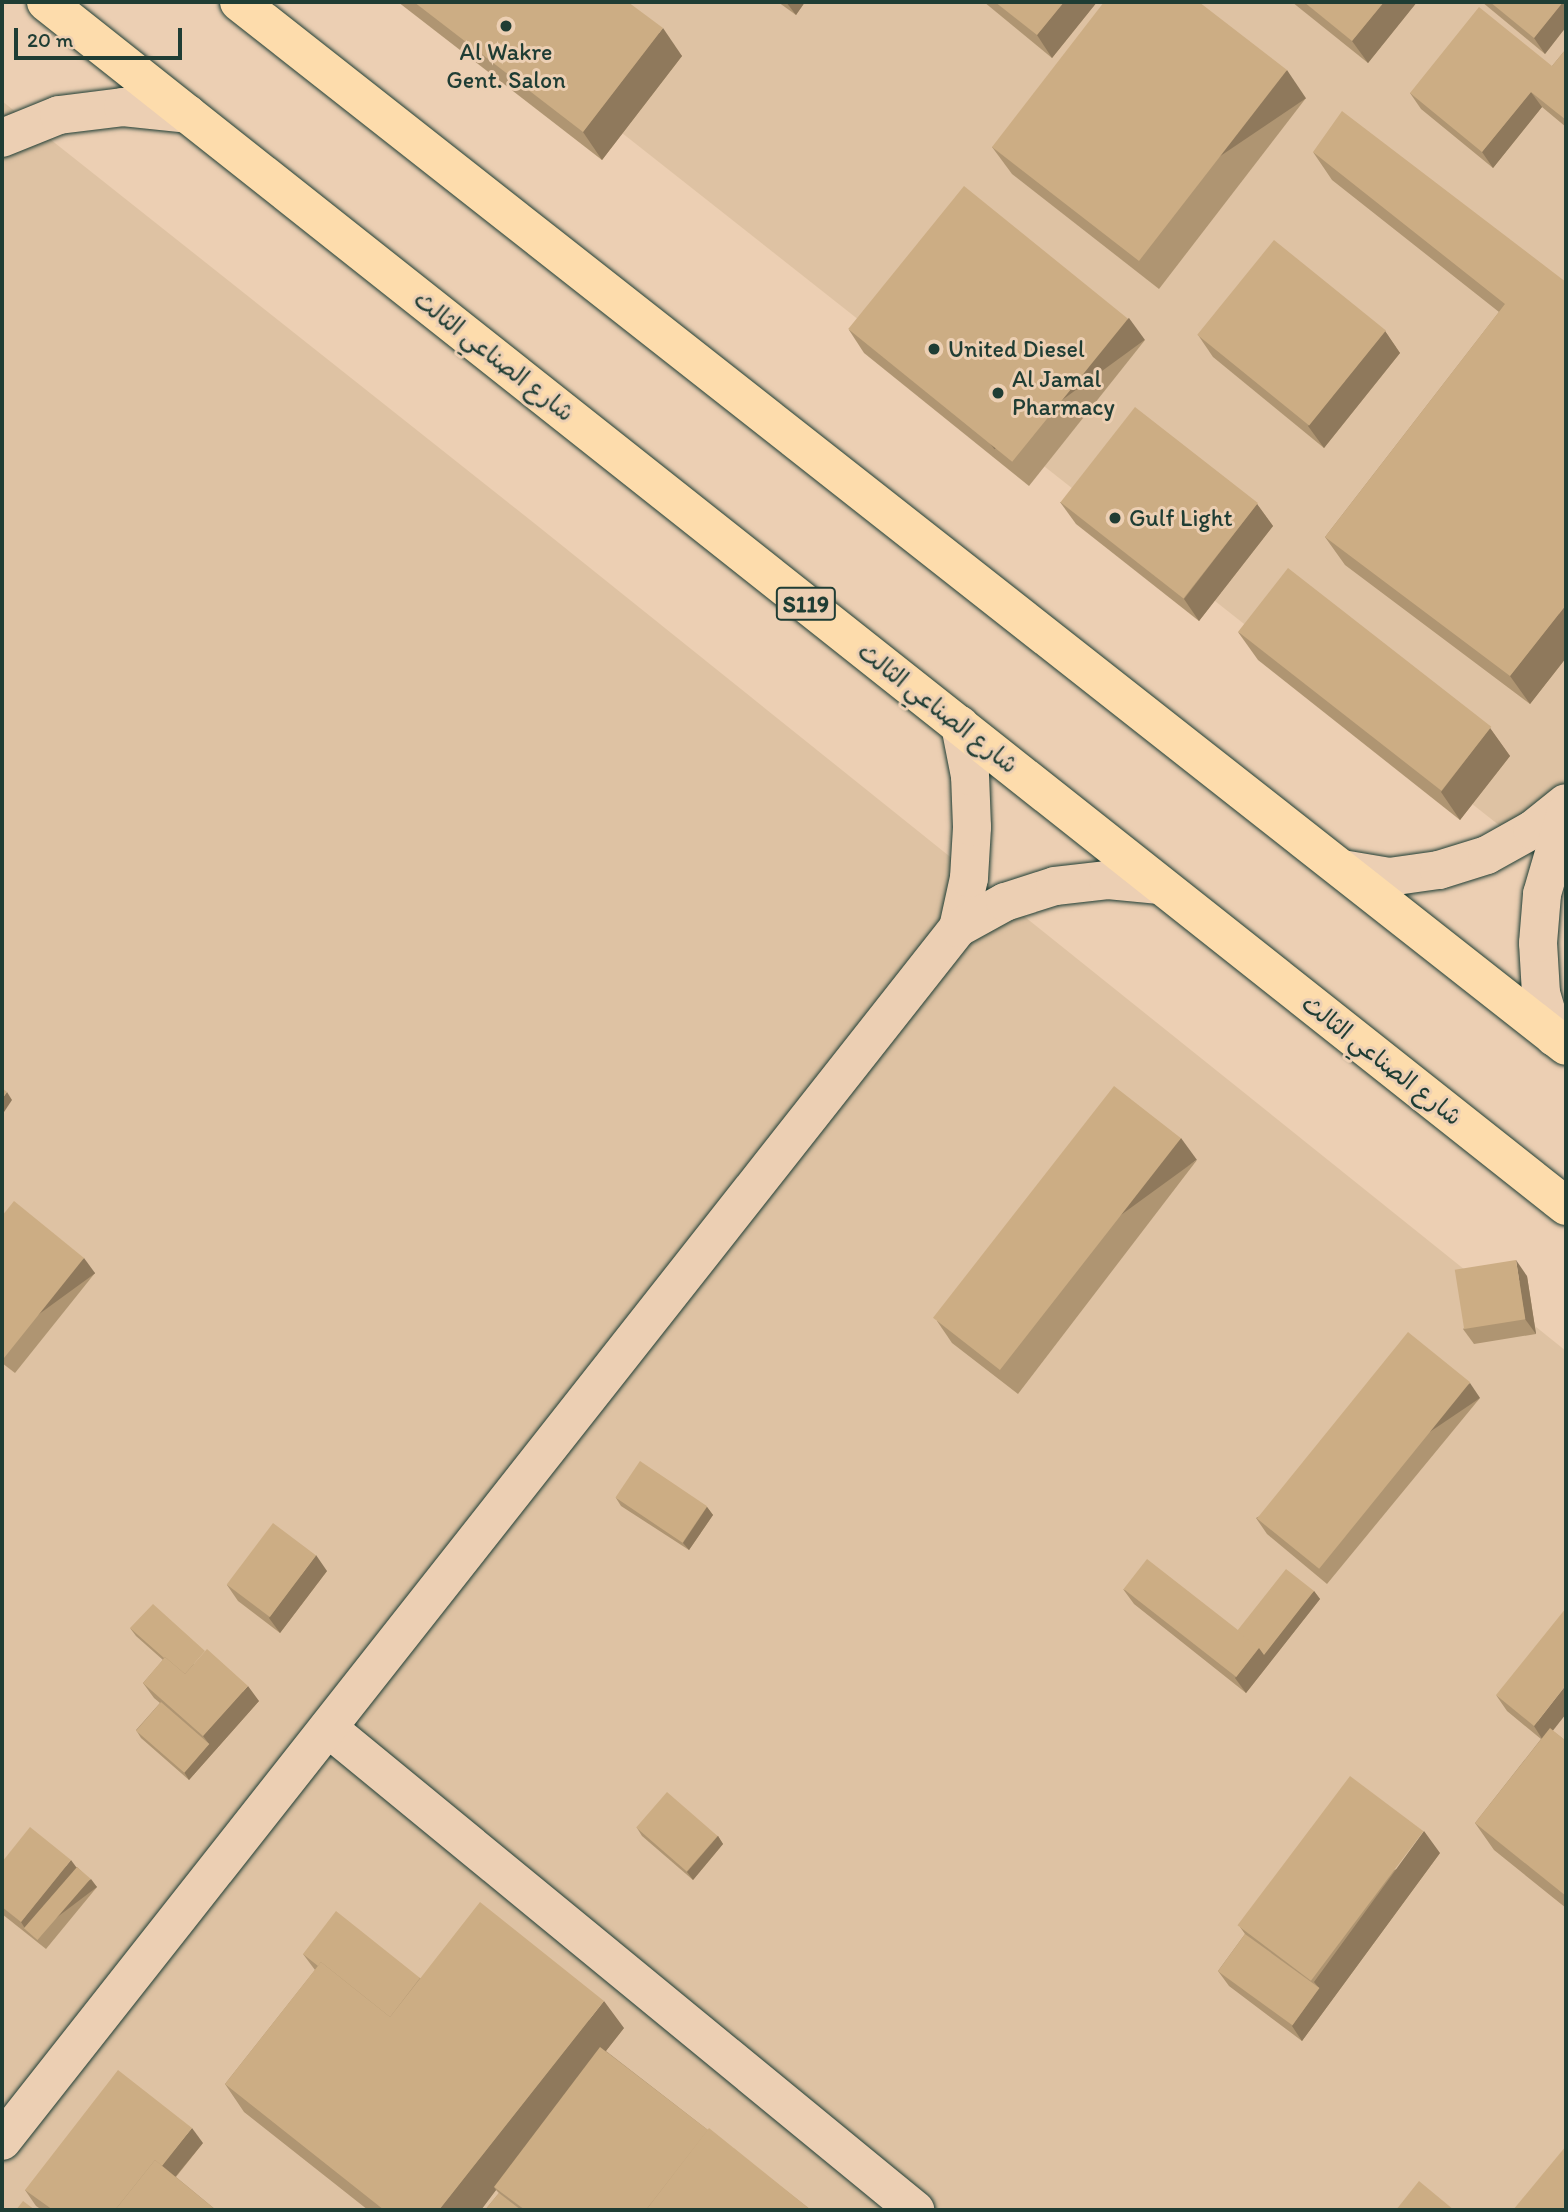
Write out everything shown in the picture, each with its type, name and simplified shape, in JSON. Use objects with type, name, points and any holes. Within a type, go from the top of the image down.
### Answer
[{"type":"main road","name":"شارع الصناعي الثالث","points":[[46,2],[1566,1206]]},
{"type":"main road","points":[[239,2],[1560,1042]]},
{"type":"street","points":[[2,138],[59,115],[123,107],[188,114]]},
{"type":"street","points":[[958,928],[969,878],[972,827],[970,776],[960,725]]},
{"type":"street","points":[[1342,869],[1389,877],[1439,870],[1488,855],[1532,830],[1566,803]]},
{"type":"street","points":[[1560,1042],[1541,993],[1538,943],[1542,894],[1566,812]]},
{"type":"street","points":[[2,2141],[958,928],[1005,902],[1055,886],[1108,880],[1160,885]]},
{"type":"street","points":[[328,1728],[915,2210]]},
{"type":"shaded area","points":[[456,2],[1566,2],[1566,878]]},
{"type":"shaded area","points":[[2,101],[534,523],[1566,1351],[1566,2210],[2,2210]]},
{"type":"building","points":[[414,2],[628,2],[663,28],[583,132]]},
{"type":"building","points":[[995,2],[1064,2],[1037,35]]},
{"type":"building","points":[[1104,2],[1199,2],[1287,70],[1139,261],[992,147]]},
{"type":"building","points":[[1304,2],[1384,2],[1352,41]]},
{"type":"building","points":[[1490,2],[1563,2],[1534,38]]},
{"type":"building","points":[[1479,7],[1552,66],[1566,49],[1566,120],[1531,92],[1482,152],[1410,93]]},
{"type":"building","points":[[1342,111],[1566,282],[1566,605],[1510,676],[1325,537],[1505,304],[1313,152]]},
{"type":"building","points":[[964,186],[1128,319],[1012,462],[848,329]]},
{"type":"building","points":[[1274,240],[1386,331],[1309,425],[1197,335]]},
{"type":"building","points":[[1135,407],[1258,503],[1183,598],[1061,502]]},
{"type":"building","points":[[1288,568],[1491,727],[1441,791],[1238,632]]},
{"type":"building","points":[[1114,1086],[1181,1138],[1000,1370],[933,1318]]},
{"type":"building","points":[[14,1201],[84,1258],[4,1358],[2,1216]]},
{"type":"building","points":[[1516,1260],[1525,1319],[1464,1329],[1455,1270]]},
{"type":"building","points":[[1408,1332],[1470,1382],[1319,1569],[1257,1519]]},
{"type":"building","points":[[640,1461],[707,1506],[683,1543],[615,1497]]},
{"type":"building","points":[[273,1523],[316,1555],[270,1617],[227,1584]]},
{"type":"building","points":[[1147,1559],[1260,1647],[1236,1677],[1124,1589]]},
{"type":"building","points":[[1286,1569],[1314,1591],[1264,1655],[1237,1631]]},
{"type":"building","points":[[153,1604],[205,1651],[185,1674],[130,1628]]},
{"type":"building","points":[[1566,1608],[1566,1685],[1534,1726],[1496,1695]]},
{"type":"building","points":[[207,1649],[248,1686],[203,1736],[143,1683],[165,1657],[185,1674]]},
{"type":"building","points":[[161,1702],[209,1744],[184,1773],[136,1731]]},
{"type":"building","points":[[1550,1728],[1566,1741],[1566,1896],[1475,1823]]},
{"type":"building","points":[[1350,1776],[1423,1831],[1311,1981],[1237,1925]]},
{"type":"building","points":[[667,1792],[718,1836],[687,1871],[636,1827]]},
{"type":"building","points":[[30,1827],[71,1860],[21,1922],[2,1907],[2,1862]]},
{"type":"building","points":[[77,1867],[91,1879],[37,1940],[24,1928]]},
{"type":"building","points":[[480,1902],[604,2001],[439,2210],[384,2210],[225,2084],[321,1962],[390,2017]]},
{"type":"building","points":[[336,1911],[420,1978],[390,2017],[321,1962],[318,1966],[303,1954]]},
{"type":"building","points":[[1245,1934],[1319,1988],[1292,2025],[1218,1971]]},
{"type":"building","points":[[600,2047],[708,2130],[646,2210],[525,2210],[494,2187]]},
{"type":"building","points":[[118,2070],[192,2128],[162,2166],[155,2160],[115,2210],[53,2210],[25,2190]]},
{"type":"building","points":[[709,2128],[811,2210],[646,2210]]},
{"type":"building","points":[[1566,2146],[1566,2210],[1513,2210]]},
{"type":"building","points":[[155,2160],[216,2210],[115,2210]]},
{"type":"building","points":[[1419,2181],[1454,2210],[1396,2210]]},
{"type":"building","points":[[499,2193],[521,2210],[485,2210]]},
{"type":"building","points":[[23,2201],[35,2210],[16,2210]]},
{"type":"place","name":"Al Wakre Gent. Salon","points":[[506,26]]},
{"type":"place","name":"United Diesel","points":[[934,349]]},
{"type":"place","name":"Al Jamal Pharmacy","points":[[998,393]]},
{"type":"place","name":"Gulf Light","points":[[1115,518]]}]
